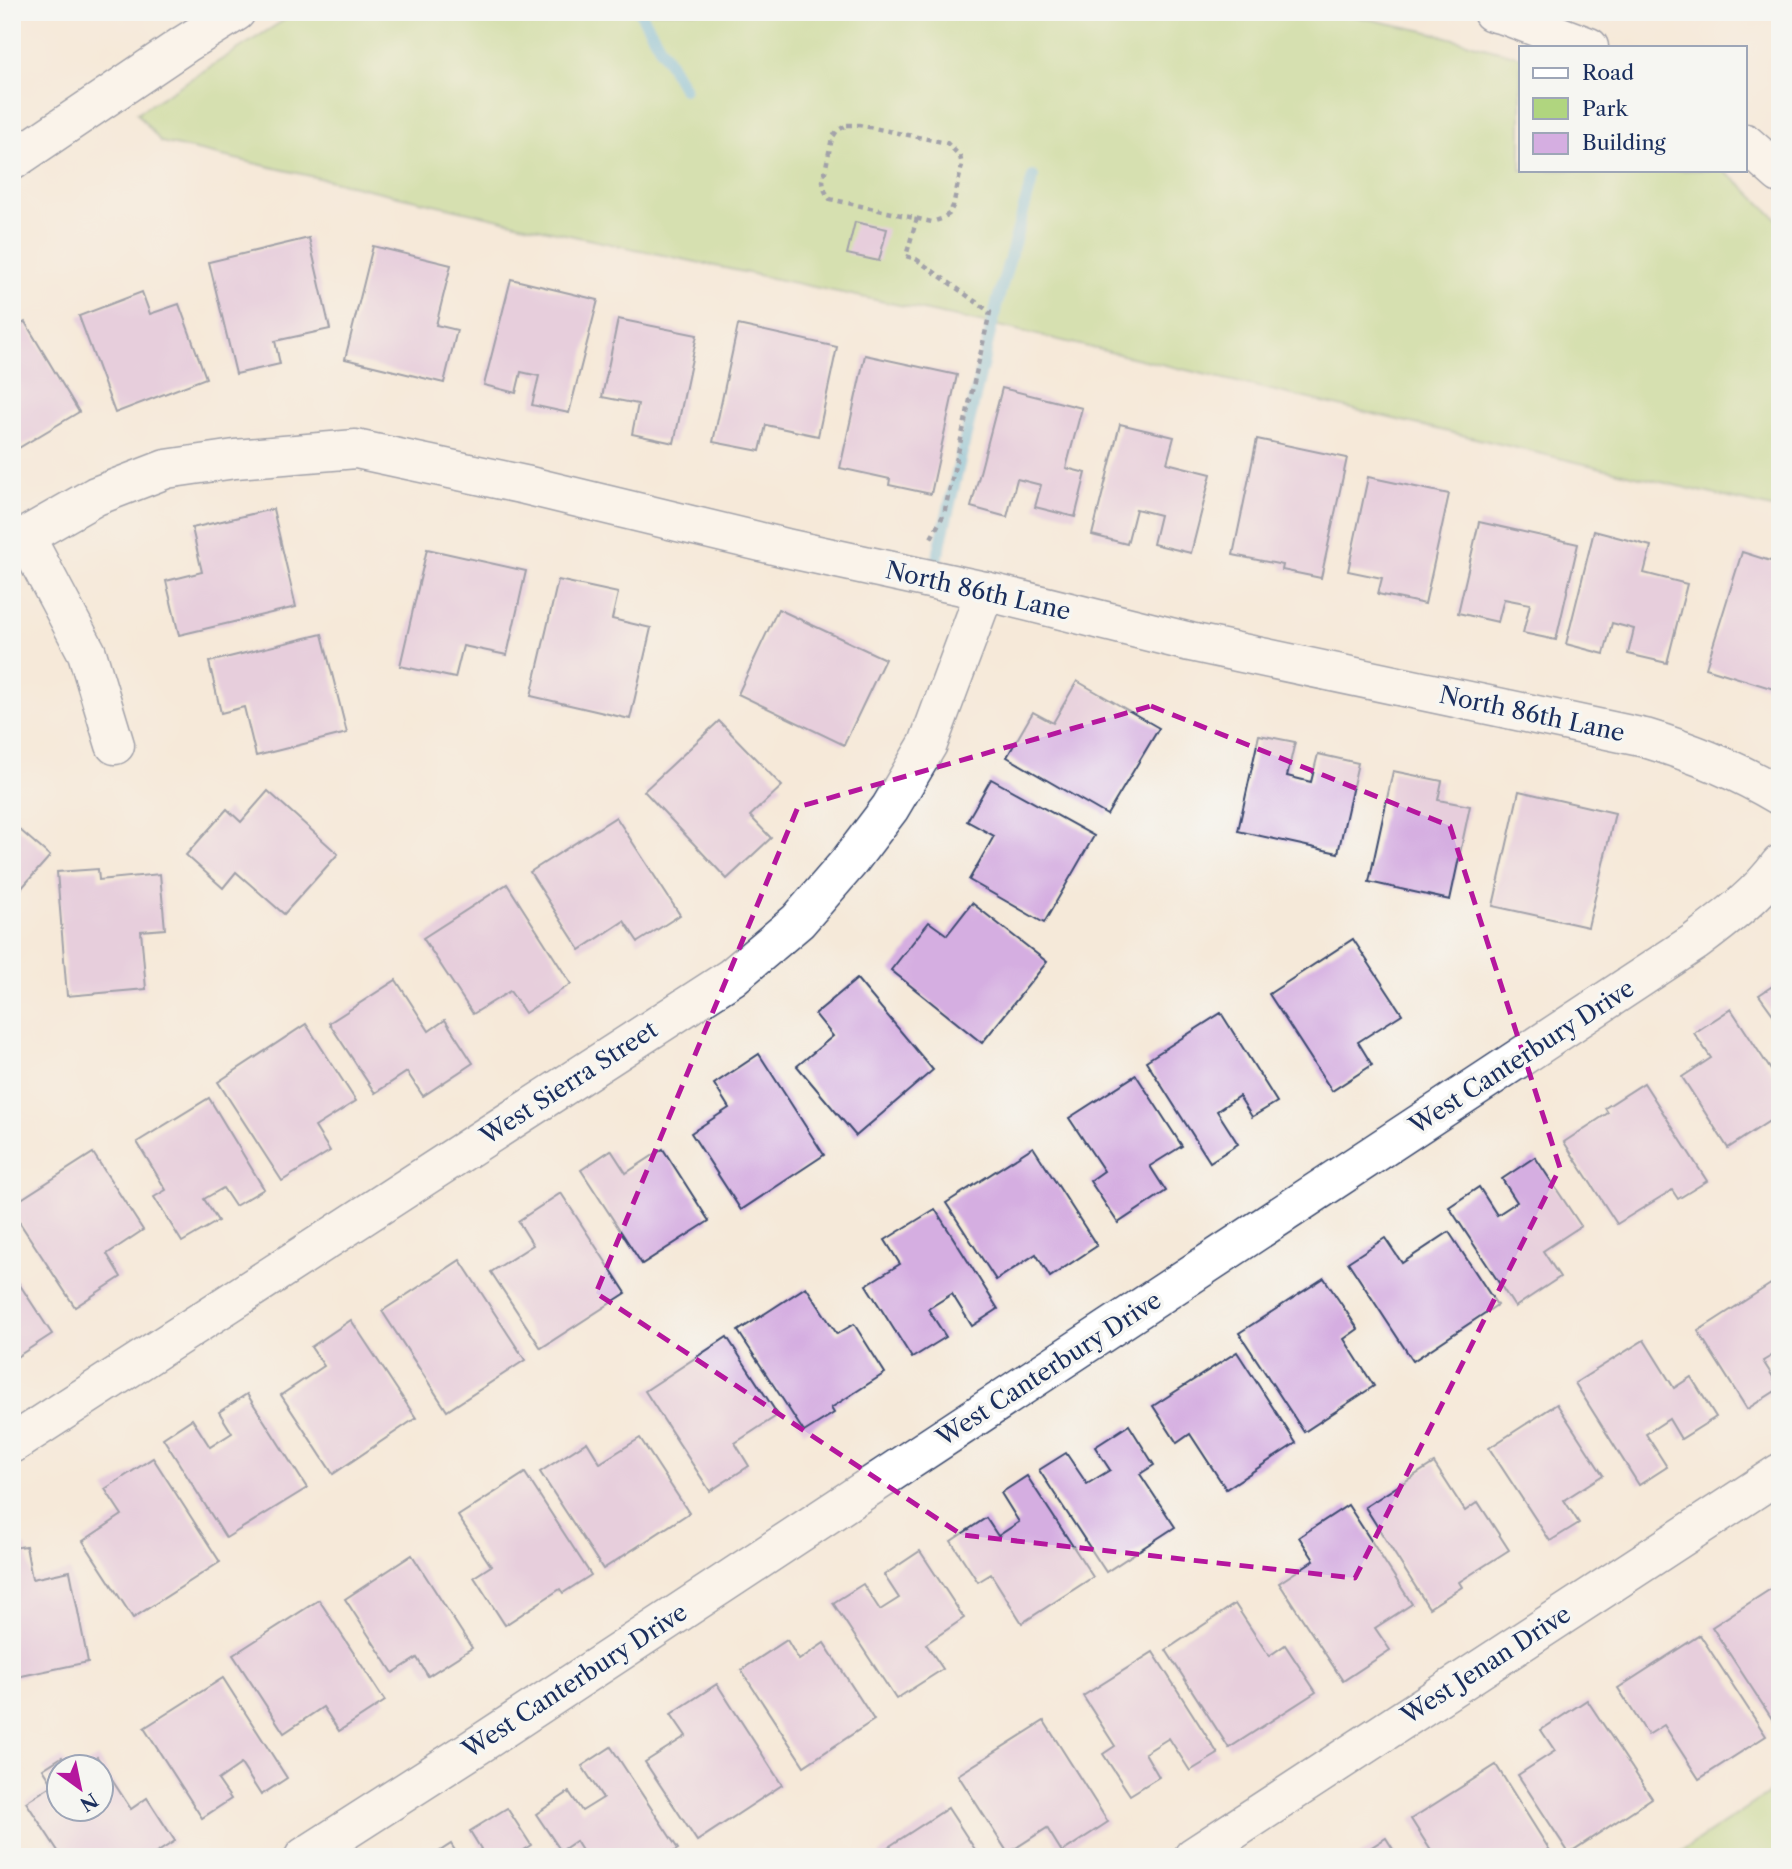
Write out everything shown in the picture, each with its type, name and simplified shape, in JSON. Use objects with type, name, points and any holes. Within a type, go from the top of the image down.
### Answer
[{"type":"street","points":[[12,161],[236,12]]},
{"type":"street","points":[[1492,12],[1586,46]]},
{"type":"street","points":[[1746,144],[1780,174]]},
{"type":"street","name":"North 86th Lane","points":[[18,540],[96,496],[166,469],[235,459],[356,449],[985,591],[1190,642],[1644,738],[1689,751],[1752,779],[1780,796]]},
{"type":"street","points":[[18,540],[87,653],[115,745]]},
{"type":"street","name":"West Sierra Street","points":[[12,1444],[732,977],[799,921],[890,808],[928,744],[985,591]]},
{"type":"street","name":"West Canterbury Drive","points":[[304,1857],[515,1721],[1695,942],[1734,911],[1780,864]]},
{"type":"street","name":"West Jenan Drive","points":[[1193,1857],[1780,1473]]},
{"type":"path","points":[[847,125],[859,125],[947,143],[954,148],[962,164],[949,214],[932,222],[917,218],[830,199],[823,181],[832,138],[837,131],[847,125]]},
{"type":"path","points":[[913,576],[944,514],[990,312],[916,259],[906,256],[917,218]]},
{"type":"highlighted area","points":[[1151,706],[1450,826],[1560,1168],[1355,1578],[962,1535],[596,1293],[798,807]]},
{"type":"green space","points":[[297,12],[1334,12],[1425,31],[1519,56],[1519,172],[1725,172],[1780,222],[1780,510],[1008,328],[578,237],[161,142],[137,113]]},
{"type":"green space","points":[[1780,1786],[1780,1857],[1673,1857]]},
{"type":"building","points":[[855,222],[887,229],[879,261],[847,254]]},
{"type":"building","points":[[309,238],[330,329],[275,341],[280,364],[236,374],[209,262]]},
{"type":"building","points":[[373,246],[451,265],[436,325],[457,330],[444,383],[345,359]]},
{"type":"building","points":[[511,279],[598,300],[569,413],[532,405],[539,376],[521,372],[516,393],[484,385]]},
{"type":"building","points":[[142,292],[150,314],[179,304],[206,378],[115,413],[79,316]]},
{"type":"building","points":[[618,319],[697,335],[674,443],[632,434],[638,404],[602,397]]},
{"type":"building","points":[[25,322],[79,412],[12,452],[12,329]]},
{"type":"building","points":[[738,325],[837,347],[818,436],[766,425],[760,451],[713,442]]},
{"type":"building","points":[[865,355],[957,375],[931,494],[889,485],[890,479],[840,468]]},
{"type":"building","points":[[1002,388],[1082,408],[1066,468],[1086,473],[1075,517],[1035,507],[1041,485],[1017,479],[1007,517],[971,507]]},
{"type":"building","points":[[1120,424],[1174,437],[1167,463],[1211,474],[1191,553],[1153,544],[1160,515],[1136,509],[1127,544],[1092,535]]},
{"type":"building","points":[[1257,439],[1347,458],[1321,578],[1282,570],[1283,565],[1233,555]]},
{"type":"building","points":[[1368,477],[1449,494],[1425,604],[1378,594],[1382,578],[1348,571]]},
{"type":"building","points":[[273,509],[296,607],[179,635],[166,581],[202,572],[192,528]]},
{"type":"building","points":[[1479,522],[1578,544],[1556,640],[1523,633],[1530,604],[1504,599],[1498,622],[1458,613]]},
{"type":"building","points":[[1594,531],[1651,546],[1644,573],[1687,584],[1667,663],[1628,654],[1634,629],[1612,623],[1604,654],[1566,644]]},
{"type":"building","points":[[427,549],[526,571],[507,655],[463,646],[455,678],[400,666]]},
{"type":"building","points":[[1742,552],[1780,564],[1780,691],[1706,668]]},
{"type":"building","points":[[558,580],[618,593],[612,619],[651,628],[630,719],[531,696]]},
{"type":"building","points":[[778,609],[885,659],[844,745],[738,694]]},
{"type":"building","points":[[322,634],[347,733],[256,756],[244,707],[221,713],[209,662]]},
{"type":"building","points":[[1077,681],[1159,728],[1107,815],[1007,757],[1033,712],[1053,723]]},
{"type":"building","points":[[719,721],[782,786],[750,816],[771,838],[727,879],[644,791]]},
{"type":"building","points":[[1259,735],[1295,742],[1287,776],[1311,782],[1318,754],[1358,763],[1338,853],[1238,831]]},
{"type":"building","points":[[1393,771],[1442,781],[1438,800],[1470,806],[1450,900],[1369,882]]},
{"type":"building","points":[[991,779],[1094,836],[1044,923],[969,880],[994,836],[967,821]]},
{"type":"building","points":[[268,791],[338,854],[284,914],[236,872],[223,888],[186,855],[227,809],[241,822]]},
{"type":"building","points":[[1519,791],[1615,813],[1588,927],[1493,906]]},
{"type":"building","points":[[616,817],[680,915],[638,942],[624,921],[580,950],[530,872]]},
{"type":"building","points":[[12,823],[50,856],[12,899]]},
{"type":"building","points":[[98,869],[99,880],[160,874],[165,929],[141,931],[146,989],[67,996],[57,872]]},
{"type":"building","points":[[507,884],[571,984],[525,1013],[510,991],[473,1014],[423,938]]},
{"type":"building","points":[[972,903],[1047,962],[982,1043],[891,970],[929,922],[947,935]]},
{"type":"building","points":[[1353,939],[1402,1014],[1358,1042],[1372,1065],[1332,1091],[1269,994]]},
{"type":"building","points":[[857,979],[933,1070],[856,1136],[797,1066],[833,1036],[815,1014]]},
{"type":"building","points":[[396,980],[429,1031],[445,1020],[473,1063],[423,1096],[407,1072],[375,1093],[329,1023]]},
{"type":"building","points":[[1780,981],[1780,1024],[1759,995]]},
{"type":"building","points":[[1731,1009],[1780,1084],[1780,1114],[1728,1148],[1682,1077],[1711,1058],[1694,1033]]},
{"type":"building","points":[[1221,1013],[1277,1102],[1252,1117],[1239,1096],[1217,1111],[1238,1144],[1210,1162],[1146,1061]]},
{"type":"building","points":[[306,1024],[356,1101],[315,1127],[330,1151],[282,1181],[218,1082]]},
{"type":"building","points":[[759,1054],[824,1155],[741,1210],[691,1133],[729,1108],[714,1084]]},
{"type":"building","points":[[1136,1075],[1182,1146],[1150,1166],[1166,1191],[1118,1223],[1090,1181],[1104,1171],[1069,1118]]},
{"type":"building","points":[[1644,1083],[1707,1181],[1678,1199],[1672,1190],[1617,1224],[1564,1142],[1608,1113],[1605,1108]]},
{"type":"building","points":[[209,1098],[264,1189],[235,1206],[223,1188],[204,1199],[218,1221],[182,1242],[154,1197],[166,1190],[137,1142]]},
{"type":"building","points":[[1033,1147],[1097,1246],[1050,1277],[1036,1254],[996,1280],[946,1203]]},
{"type":"building","points":[[663,1149],[709,1221],[642,1264],[581,1170],[611,1150],[626,1173]]},
{"type":"building","points":[[93,1153],[143,1230],[107,1254],[121,1277],[75,1307],[12,1211],[12,1205]]},
{"type":"building","points":[[1535,1157],[1581,1226],[1543,1251],[1560,1277],[1515,1307],[1449,1207],[1479,1187],[1497,1215],[1517,1202],[1502,1179]]},
{"type":"building","points":[[561,1193],[626,1293],[541,1348],[491,1272],[533,1245],[518,1221]]},
{"type":"building","points":[[935,1209],[998,1309],[972,1326],[952,1294],[928,1309],[946,1337],[912,1358],[866,1285],[900,1264],[885,1240]]},
{"type":"building","points":[[1449,1232],[1497,1305],[1413,1361],[1348,1262],[1385,1238],[1402,1263]]},
{"type":"building","points":[[460,1260],[525,1360],[447,1411],[382,1311]]},
{"type":"building","points":[[12,1273],[52,1334],[12,1360]]},
{"type":"building","points":[[1324,1278],[1358,1329],[1344,1339],[1374,1386],[1304,1432],[1239,1333]]},
{"type":"building","points":[[1780,1278],[1780,1351],[1763,1361],[1780,1388],[1747,1409],[1698,1331]]},
{"type":"building","points":[[806,1287],[837,1334],[854,1324],[885,1373],[831,1408],[834,1413],[804,1432],[738,1331]]},
{"type":"building","points":[[351,1320],[416,1418],[333,1474],[281,1395],[324,1366],[311,1347]]},
{"type":"building","points":[[727,1337],[778,1415],[735,1443],[749,1466],[710,1491],[645,1391]]},
{"type":"building","points":[[1644,1340],[1674,1388],[1691,1377],[1716,1417],[1681,1439],[1669,1419],[1646,1434],[1667,1467],[1639,1485],[1575,1383]]},
{"type":"building","points":[[1237,1352],[1296,1443],[1226,1489],[1190,1434],[1177,1443],[1153,1406]]},
{"type":"building","points":[[247,1394],[307,1488],[226,1538],[163,1438],[192,1419],[210,1447],[232,1433],[219,1412]]},
{"type":"building","points":[[1557,1404],[1603,1475],[1564,1500],[1579,1523],[1550,1541],[1489,1448]]},
{"type":"building","points":[[1129,1425],[1154,1465],[1140,1474],[1175,1527],[1106,1572],[1039,1470],[1066,1453],[1087,1484],[1110,1470],[1095,1447]]},
{"type":"building","points":[[640,1438],[689,1513],[603,1569],[540,1472],[587,1442],[600,1463]]},
{"type":"building","points":[[153,1458],[220,1562],[133,1618],[83,1541],[122,1515],[105,1489]]},
{"type":"building","points":[[1434,1463],[1465,1511],[1478,1502],[1509,1550],[1459,1582],[1462,1587],[1429,1608],[1365,1507]]},
{"type":"building","points":[[525,1473],[591,1575],[563,1593],[560,1589],[505,1625],[474,1577],[491,1566],[458,1516]]},
{"type":"building","points":[[1027,1476],[1093,1577],[1022,1623],[991,1574],[978,1582],[951,1541],[986,1518],[998,1536],[1019,1522],[1001,1493]]},
{"type":"building","points":[[1348,1505],[1412,1604],[1375,1628],[1390,1650],[1343,1681],[1279,1583],[1314,1560],[1299,1537]]},
{"type":"building","points":[[26,1546],[32,1579],[70,1571],[88,1662],[12,1678],[12,1548]]},
{"type":"building","points":[[920,1551],[964,1618],[926,1644],[943,1669],[896,1699],[833,1603],[863,1584],[880,1610],[899,1598],[884,1575]]},
{"type":"building","points":[[412,1555],[472,1648],[428,1676],[417,1658],[393,1673],[345,1599]]},
{"type":"building","points":[[1780,1583],[1780,1723],[1776,1725],[1712,1627]]},
{"type":"building","points":[[319,1600],[385,1701],[339,1731],[323,1707],[284,1733],[233,1655]]},
{"type":"building","points":[[1235,1604],[1269,1656],[1285,1645],[1316,1692],[1229,1748],[1166,1650]]},
{"type":"building","points":[[1700,1635],[1766,1736],[1699,1779],[1664,1725],[1648,1735],[1618,1688]]},
{"type":"building","points":[[787,1640],[799,1660],[824,1643],[874,1720],[804,1766],[741,1670]]},
{"type":"building","points":[[1153,1652],[1218,1754],[1190,1771],[1169,1738],[1145,1753],[1159,1777],[1130,1795],[1103,1754],[1115,1746],[1083,1696]]},
{"type":"building","points":[[223,1678],[287,1778],[261,1795],[241,1764],[218,1780],[231,1799],[202,1818],[144,1728]]},
{"type":"building","points":[[717,1684],[782,1785],[697,1841],[645,1762],[686,1736],[671,1714]]},
{"type":"building","points":[[1587,1700],[1652,1798],[1569,1853],[1518,1775],[1555,1751],[1541,1730]]},
{"type":"building","points":[[1044,1721],[1108,1822],[1062,1852],[1047,1828],[1008,1853],[958,1775]]},
{"type":"building","points":[[611,1747],[678,1849],[665,1857],[586,1857],[576,1841],[561,1851],[536,1814],[569,1792],[582,1811],[603,1798],[582,1766]]},
{"type":"building","points":[[1496,1765],[1554,1857],[1435,1857],[1411,1819]]},
{"type":"building","points":[[116,1786],[131,1809],[147,1798],[175,1841],[150,1857],[62,1857],[26,1802],[46,1789],[46,1824],[116,1824]]},
{"type":"building","points":[[507,1808],[531,1845],[515,1855],[516,1857],[469,1857],[481,1849],[470,1831]]},
{"type":"building","points":[[948,1808],[980,1857],[881,1857],[879,1853]]},
{"type":"building","points":[[1386,1838],[1398,1857],[1356,1857]]},
{"type":"building","points":[[451,1844],[459,1857],[431,1857]]},
{"type":"waterway","points":[[640,12],[684,89]]},
{"type":"waterway","points":[[933,576],[997,303],[1033,177]]}]
